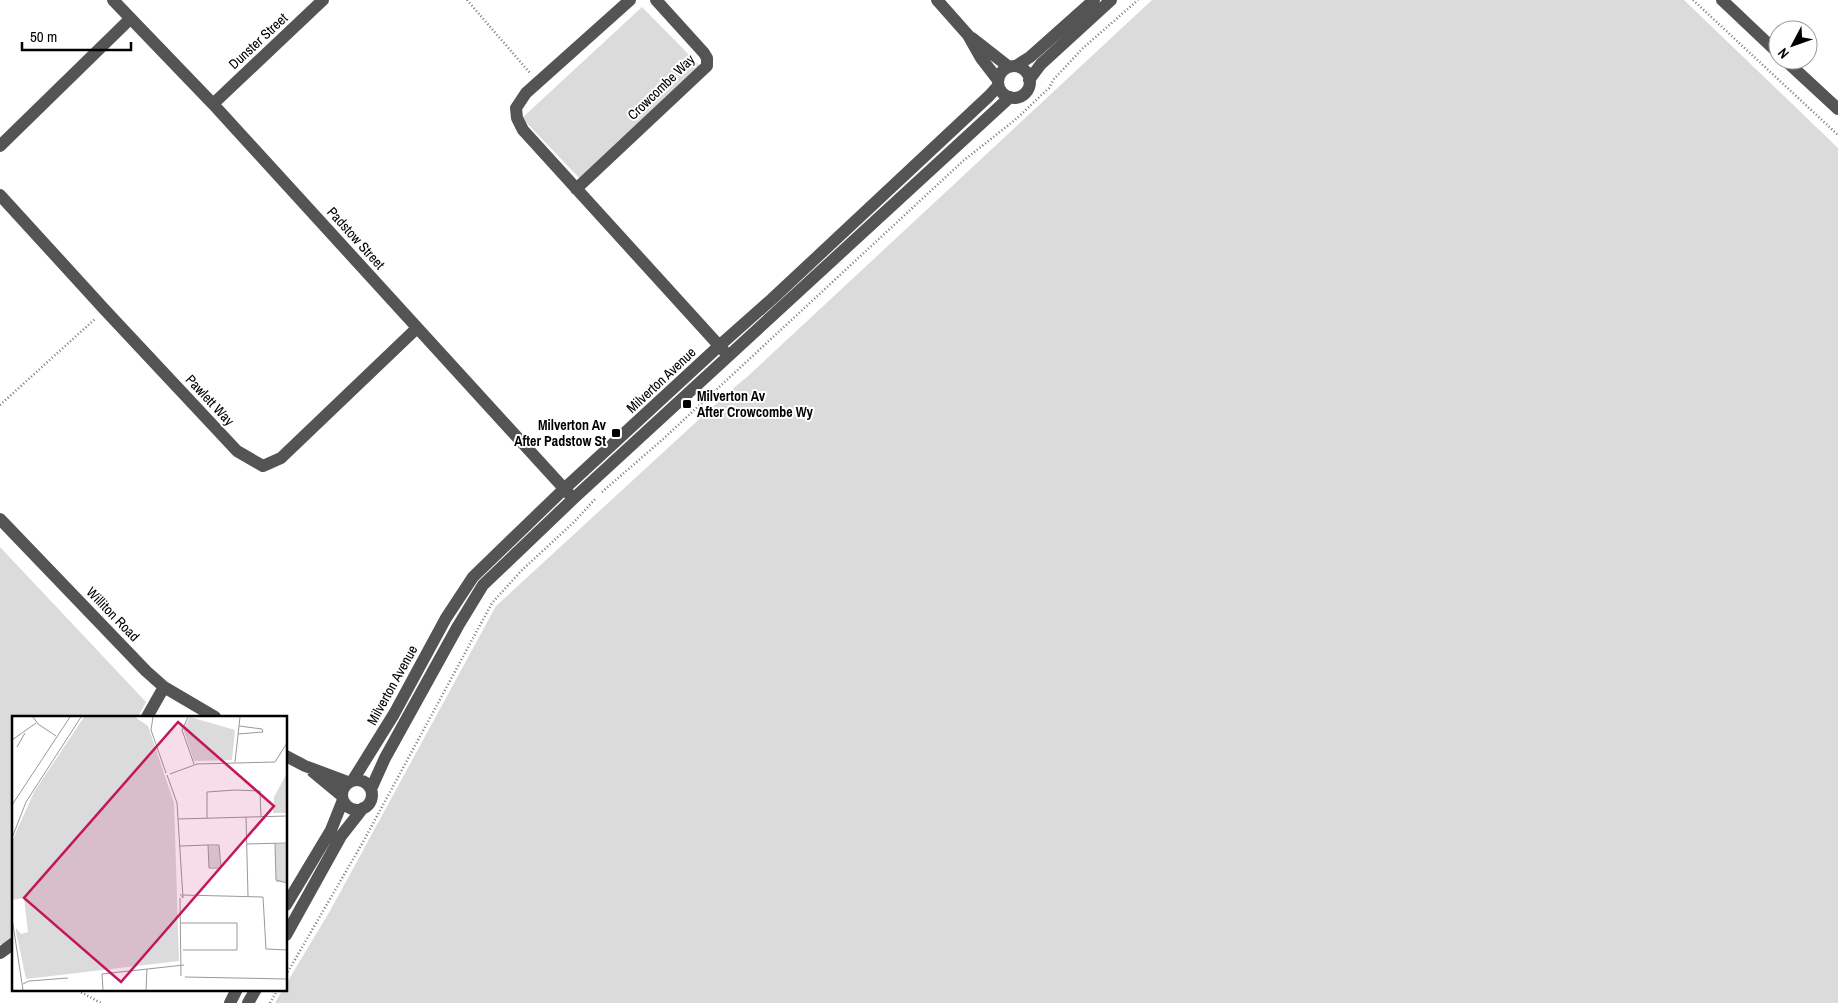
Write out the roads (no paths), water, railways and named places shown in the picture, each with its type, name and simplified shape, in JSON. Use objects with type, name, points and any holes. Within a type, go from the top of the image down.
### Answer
[{"type":"street","name":"Padstow Street","points":[[113,0],[212,104],[569,494]]},
{"type":"street","name":"Dunster Street","points":[[212,104],[323,0]]},
{"type":"street","points":[[630,0],[526,93],[516,108],[517,118],[522,130],[728,357]]},
{"type":"street","name":"Crowcombe Way","points":[[576,189],[707,66],[707,58],[704,53],[656,0]]},
{"type":"street","points":[[937,0],[968,35],[1001,91],[1010,97],[1022,96],[1026,91],[1029,80],[1041,64],[1111,0]]},
{"type":"street","points":[[998,83],[1004,70],[1030,57],[1094,0]]},
{"type":"street","points":[[1722,0],[1768,44]]},
{"type":"street","points":[[0,146],[130,19]]},
{"type":"street","points":[[968,35],[1013,66],[1022,69],[1027,73],[1029,80]]},
{"type":"street","points":[[1796,70],[1838,110]]},
{"type":"street","name":"Milverton Avenue","points":[[371,790],[385,758],[476,594],[483,585],[569,494],[719,346],[989,96],[998,83]]},
{"type":"street","name":"Milverton Avenue","points":[[351,781],[394,714],[464,589],[473,577],[728,357],[1010,97]]},
{"type":"street","name":"Pawlett Way","points":[[0,194],[237,451],[263,466],[281,458],[418,328]]},
{"type":"street","name":"Williton Road","points":[[0,519],[146,671],[164,687],[213,716]]},
{"type":"street","points":[[148,716],[164,687]]},
{"type":"street","points":[[288,757],[305,766],[351,781],[364,782],[371,790],[371,800],[341,836],[288,931]]},
{"type":"street","points":[[305,766],[342,798],[349,808],[363,808]]},
{"type":"street","points":[[288,902],[331,830],[344,786],[351,781]]},
{"type":"street","points":[[0,953],[12,944]]},
{"type":"street","points":[[230,1003],[236,990]]},
{"type":"street","points":[[248,1003],[255,990]]},
{"type":"place","name":"Milverton Av After Crowcombe Wy","points":[[687,404]]},
{"type":"place","name":"Milverton Av After Padstow St","points":[[616,433]]}]
